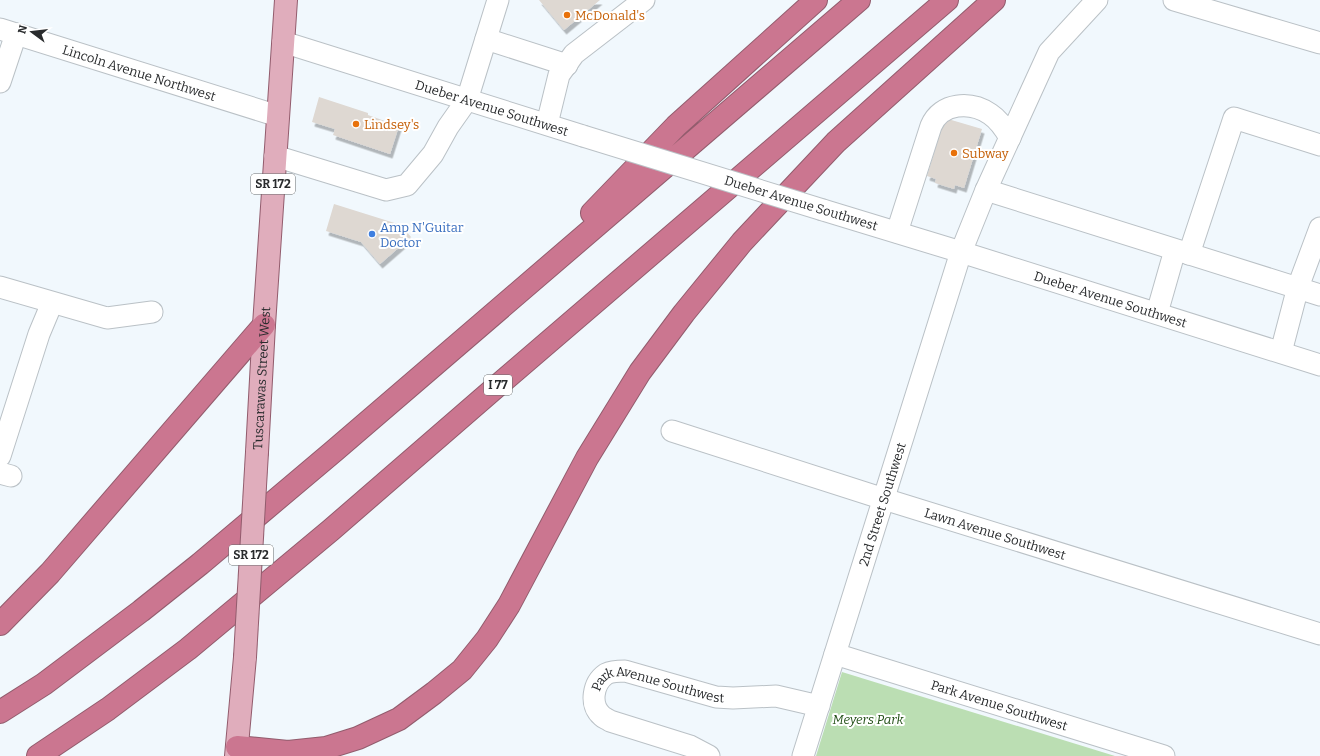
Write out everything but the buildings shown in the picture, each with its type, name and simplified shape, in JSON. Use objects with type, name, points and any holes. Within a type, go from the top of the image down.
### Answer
[{"type":"highway","points":[[493,315],[676,126],[816,0]]},
{"type":"highway","points":[[0,712],[44,684],[141,611],[200,564],[493,315],[859,0]]},
{"type":"highway","name":"I 77","points":[[38,756],[108,709],[188,649],[325,535],[947,0]]},
{"type":"highway","points":[[237,751],[288,752],[326,748],[358,738],[399,719],[434,694],[462,670],[487,639],[509,605],[586,458],[636,378],[684,313],[742,242],[836,142],[994,0]]},
{"type":"highway","points":[[0,624],[50,572],[264,325]]},
{"type":"main road","name":"Tuscarawas Street West","points":[[237,751],[245,657],[258,452],[264,325],[286,0]]},
{"type":"street","points":[[275,156],[386,190],[407,185],[433,154],[448,127],[467,100],[498,0]]},
{"type":"street","points":[[547,124],[559,75],[595,24],[624,0]]},
{"type":"street","points":[[570,59],[644,0]]},
{"type":"street","name":"2nd Street Southwest","points":[[803,756],[961,252],[986,190],[1049,52],[1097,0]]},
{"type":"street","points":[[1174,0],[1320,43]]},
{"type":"street","points":[[0,82],[8,32]]},
{"type":"street","name":"Lincoln Avenue Northwest","points":[[8,32],[278,116]]},
{"type":"street","points":[[486,39],[570,59]]},
{"type":"street","name":"Dueber Avenue Southwest","points":[[283,42],[1320,365]]},
{"type":"street","points":[[897,232],[933,120],[940,113],[948,108],[958,106],[976,107],[994,117],[1010,138]]},
{"type":"street","points":[[1157,313],[1234,118],[1320,145]]},
{"type":"street","points":[[986,190],[1320,295]]},
{"type":"street","points":[[1281,352],[1298,288],[1320,228]]},
{"type":"street","points":[[0,287],[107,318],[152,312]]},
{"type":"street","points":[[0,456],[39,334],[52,303]]},
{"type":"street","name":"Lawn Avenue Southwest","points":[[672,431],[884,500],[1320,634]]},
{"type":"street","name":"Park Avenue Southwest","points":[[835,654],[1164,756]]},
{"type":"street","name":"Park Avenue Southwest","points":[[709,756],[690,746],[610,721],[601,716],[596,708],[593,698],[599,680],[607,674],[616,671],[625,671],[716,697],[733,698],[776,696],[819,706]]},
{"type":"green space","name":"Meyers Park","points":[[842,672],[1115,756],[816,756]]},
{"type":"place","name":"McDonald's","points":[[567,15]]},
{"type":"place","name":"Lindsey's","points":[[356,124]]},
{"type":"place","name":"Subway","points":[[954,153]]},
{"type":"place","name":"Amp N'Guitar Doctor","points":[[372,234]]}]
